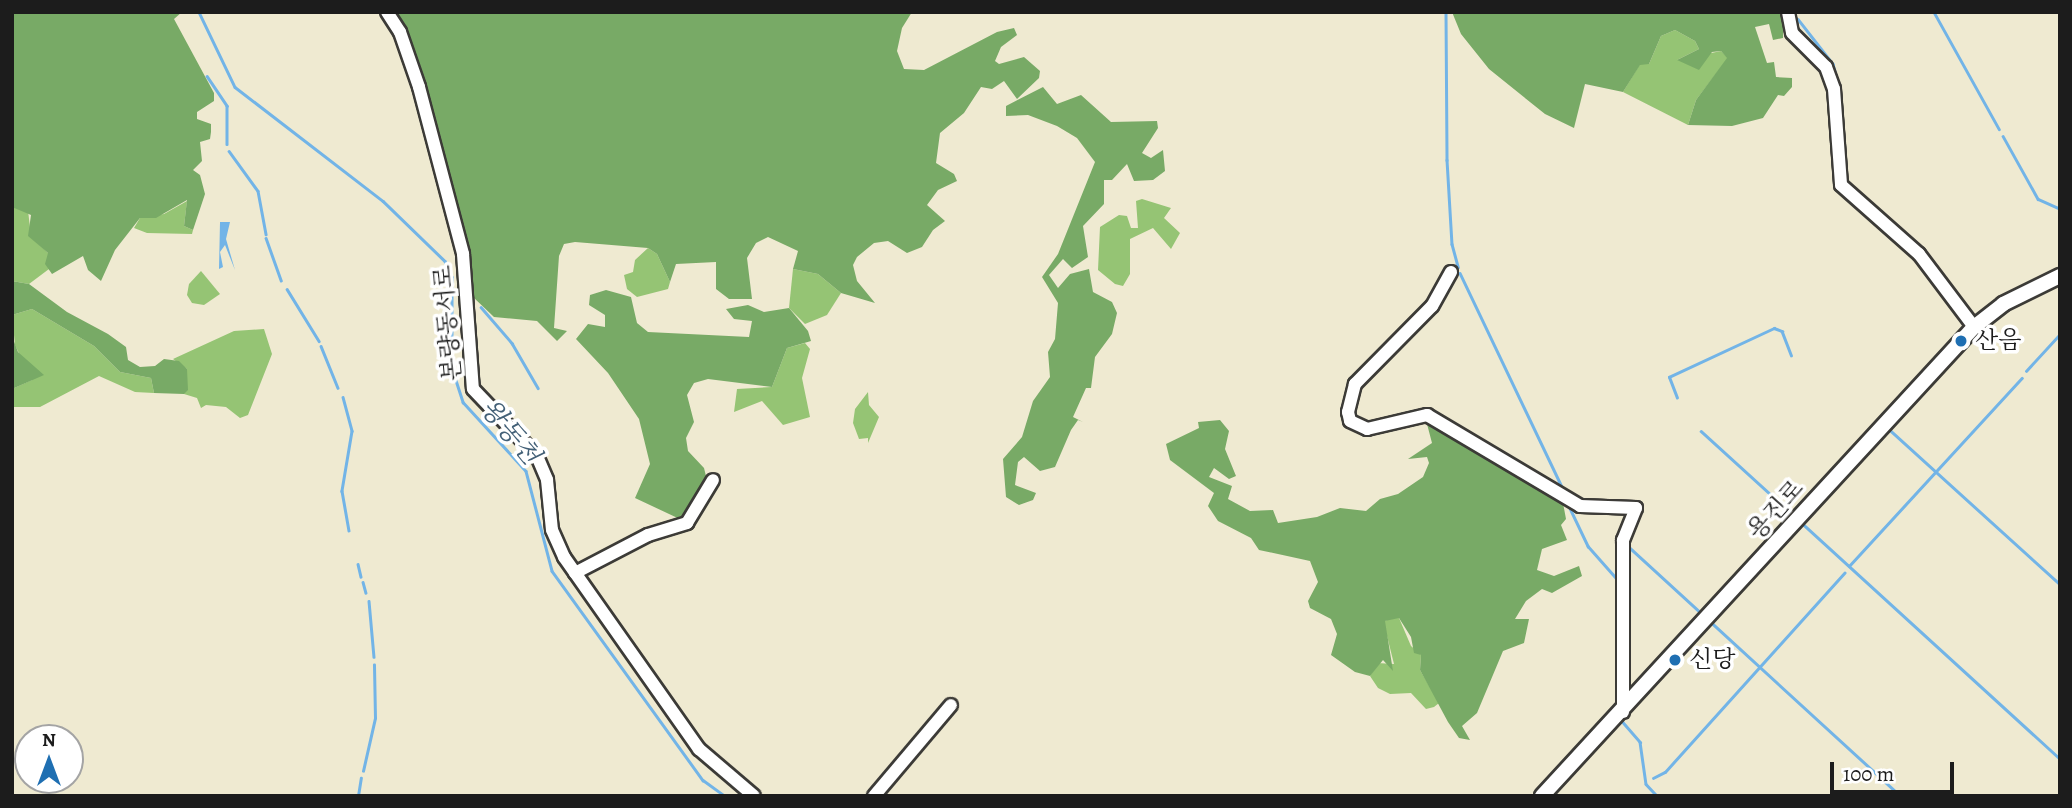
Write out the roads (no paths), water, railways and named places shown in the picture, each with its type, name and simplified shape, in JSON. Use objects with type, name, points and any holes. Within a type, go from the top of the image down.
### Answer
[{"type":"main road","name":"용진로","points":[[1542,796],[1623,712],[1974,327],[2003,304],[2060,276]]},
{"type":"street","name":"본량동서로","points":[[387,12],[400,32],[419,87],[435,163],[463,254],[469,378],[480,399],[537,456],[547,480],[552,530],[575,573],[699,749],[754,796]]},
{"type":"street","points":[[1788,12],[1792,33],[1826,67],[1834,89],[1841,185],[1919,254],[1974,327]]},
{"type":"street","points":[[1451,272],[1425,314],[1355,384],[1348,412],[1350,421],[1367,429],[1427,415],[1580,506],[1636,508],[1623,540],[1623,712]]},
{"type":"street","points":[[575,573],[648,535],[687,523],[713,480]]},
{"type":"street","points":[[874,796],[951,705]]},
{"type":"water","points":[[220,222],[230,222],[226,239],[235,270],[225,245],[220,252],[223,267],[219,269]]},
{"type":"waterway","name":"왕동천","points":[[199,12],[235,87],[383,201],[445,261],[452,277],[452,368],[463,402],[526,471],[552,571],[703,780],[725,796]]},
{"type":"waterway","points":[[1446,12],[1447,160],[1452,244],[1458,267]]},
{"type":"waterway","points":[[1934,12],[1999,129]]},
{"type":"waterway","points":[[1798,19],[1833,64],[1840,90]]},
{"type":"waterway","points":[[207,76],[227,106],[227,144]]},
{"type":"waterway","points":[[2003,136],[2038,199],[2060,209]]},
{"type":"waterway","points":[[229,151],[258,191],[266,234]]},
{"type":"waterway","points":[[266,238],[281,280]]},
{"type":"waterway","points":[[1460,273],[1564,491]]},
{"type":"waterway","points":[[287,289],[319,341]]},
{"type":"waterway","points":[[481,307],[512,343],[538,388]]},
{"type":"waterway","points":[[1677,398],[1669,377],[1774,328],[1782,331],[1791,355]]},
{"type":"waterway","points":[[2026,371],[2060,334]]},
{"type":"waterway","points":[[321,346],[338,388]]},
{"type":"waterway","points":[[1849,566],[2022,378]]},
{"type":"waterway","points":[[343,397],[352,431],[342,491],[349,530]]},
{"type":"waterway","points":[[1701,431],[1790,512]]},
{"type":"waterway","points":[[1891,431],[2060,584]]},
{"type":"waterway","points":[[1568,504],[1588,546],[1617,579]]},
{"type":"waterway","points":[[1804,525],[2060,759]]},
{"type":"waterway","points":[[1629,547],[1701,613]]},
{"type":"waterway","points":[[358,564],[361,577]]},
{"type":"waterway","points":[[1653,778],[1665,772],[1844,573]]},
{"type":"waterway","points":[[363,582],[366,593]]},
{"type":"waterway","points":[[369,601],[374,657]]},
{"type":"waterway","points":[[1713,624],[1901,796]]},
{"type":"waterway","points":[[363,771],[375,718],[374,665]]},
{"type":"waterway","points":[[1622,721],[1640,742],[1646,784],[1657,796]]},
{"type":"waterway","points":[[358,796],[361,778]]},
{"type":"place","name":"산음","points":[[1961,341]]},
{"type":"place","name":"신당","points":[[1675,660]]}]
